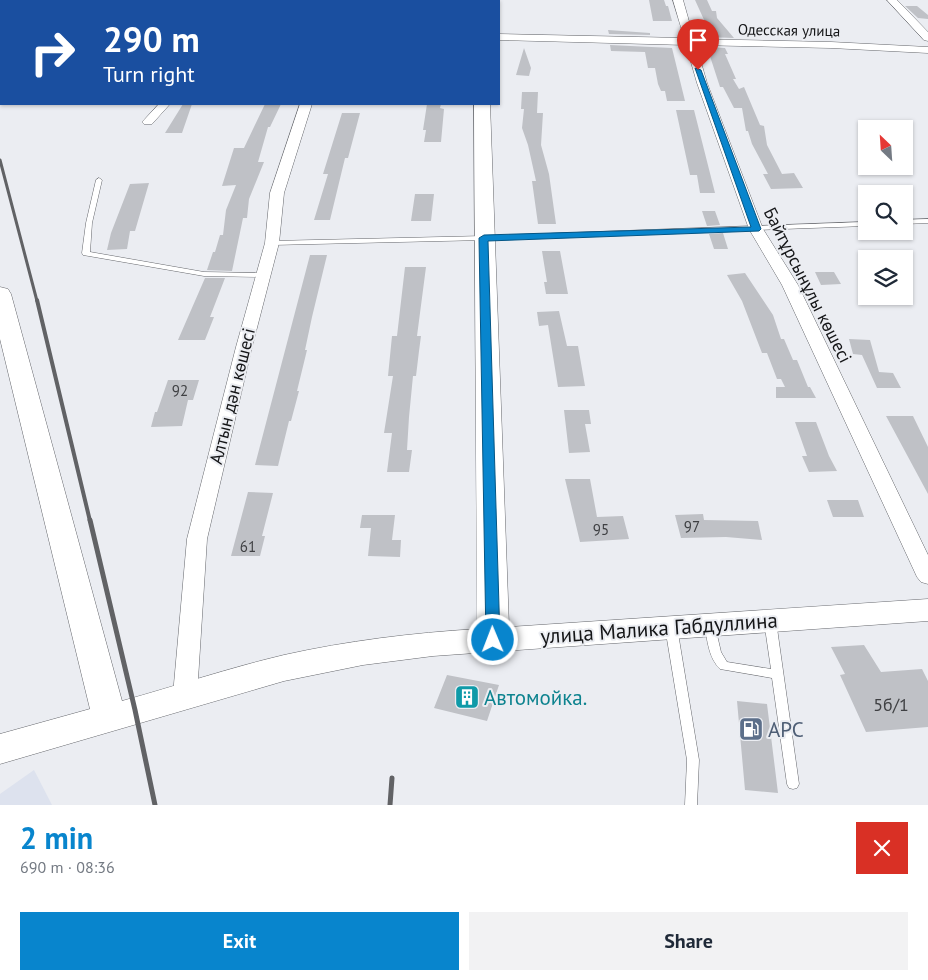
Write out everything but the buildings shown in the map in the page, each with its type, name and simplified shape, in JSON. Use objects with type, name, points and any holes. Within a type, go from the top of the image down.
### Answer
[{"type":"main road","points":[[482,105],[493,640]]},
{"type":"main road","points":[[0,294],[109,717],[0,749]]},
{"type":"main road","name":"улица Малика Габдуллина","points":[[109,717],[284,668],[363,653],[433,644],[928,610]]},
{"type":"street","name":"Байтұрсынұлы көшесі","points":[[678,0],[702,83],[756,229],[790,285],[928,577]]},
{"type":"street","points":[[892,0],[928,38]]},
{"type":"street","name":"Одесская улица","points":[[500,37],[824,45],[928,50]]},
{"type":"street","points":[[148,122],[163,105]]},
{"type":"street","name":"Алтын дән көшесі","points":[[185,695],[197,539],[272,243],[276,193],[306,105]]},
{"type":"lane","points":[[99,180],[89,223],[86,253],[204,274],[263,275]]},
{"type":"lane","points":[[913,222],[928,221]]},
{"type":"lane","points":[[272,243],[484,238],[858,224]]},
{"type":"lane","points":[[770,620],[793,784]]},
{"type":"lane","points":[[710,624],[716,656],[724,666],[777,674]]},
{"type":"lane","points":[[671,627],[693,760],[691,805]]},
{"type":"shaded area","points":[[34,770],[52,805],[0,805],[0,794]]},
{"type":"railway","points":[[0,160],[37,301]]},
{"type":"railway","points":[[37,300],[90,521]]},
{"type":"railway","points":[[90,520],[135,710],[155,805]]},
{"type":"railway","points":[[390,805],[392,778]]},
{"type":"place","name":"Автомойка.","points":[[467,697]]},
{"type":"place","name":"АРС","points":[[751,729]]},
{"type":"route","points":[[493,640],[484,238],[756,229],[698,70]]}]
